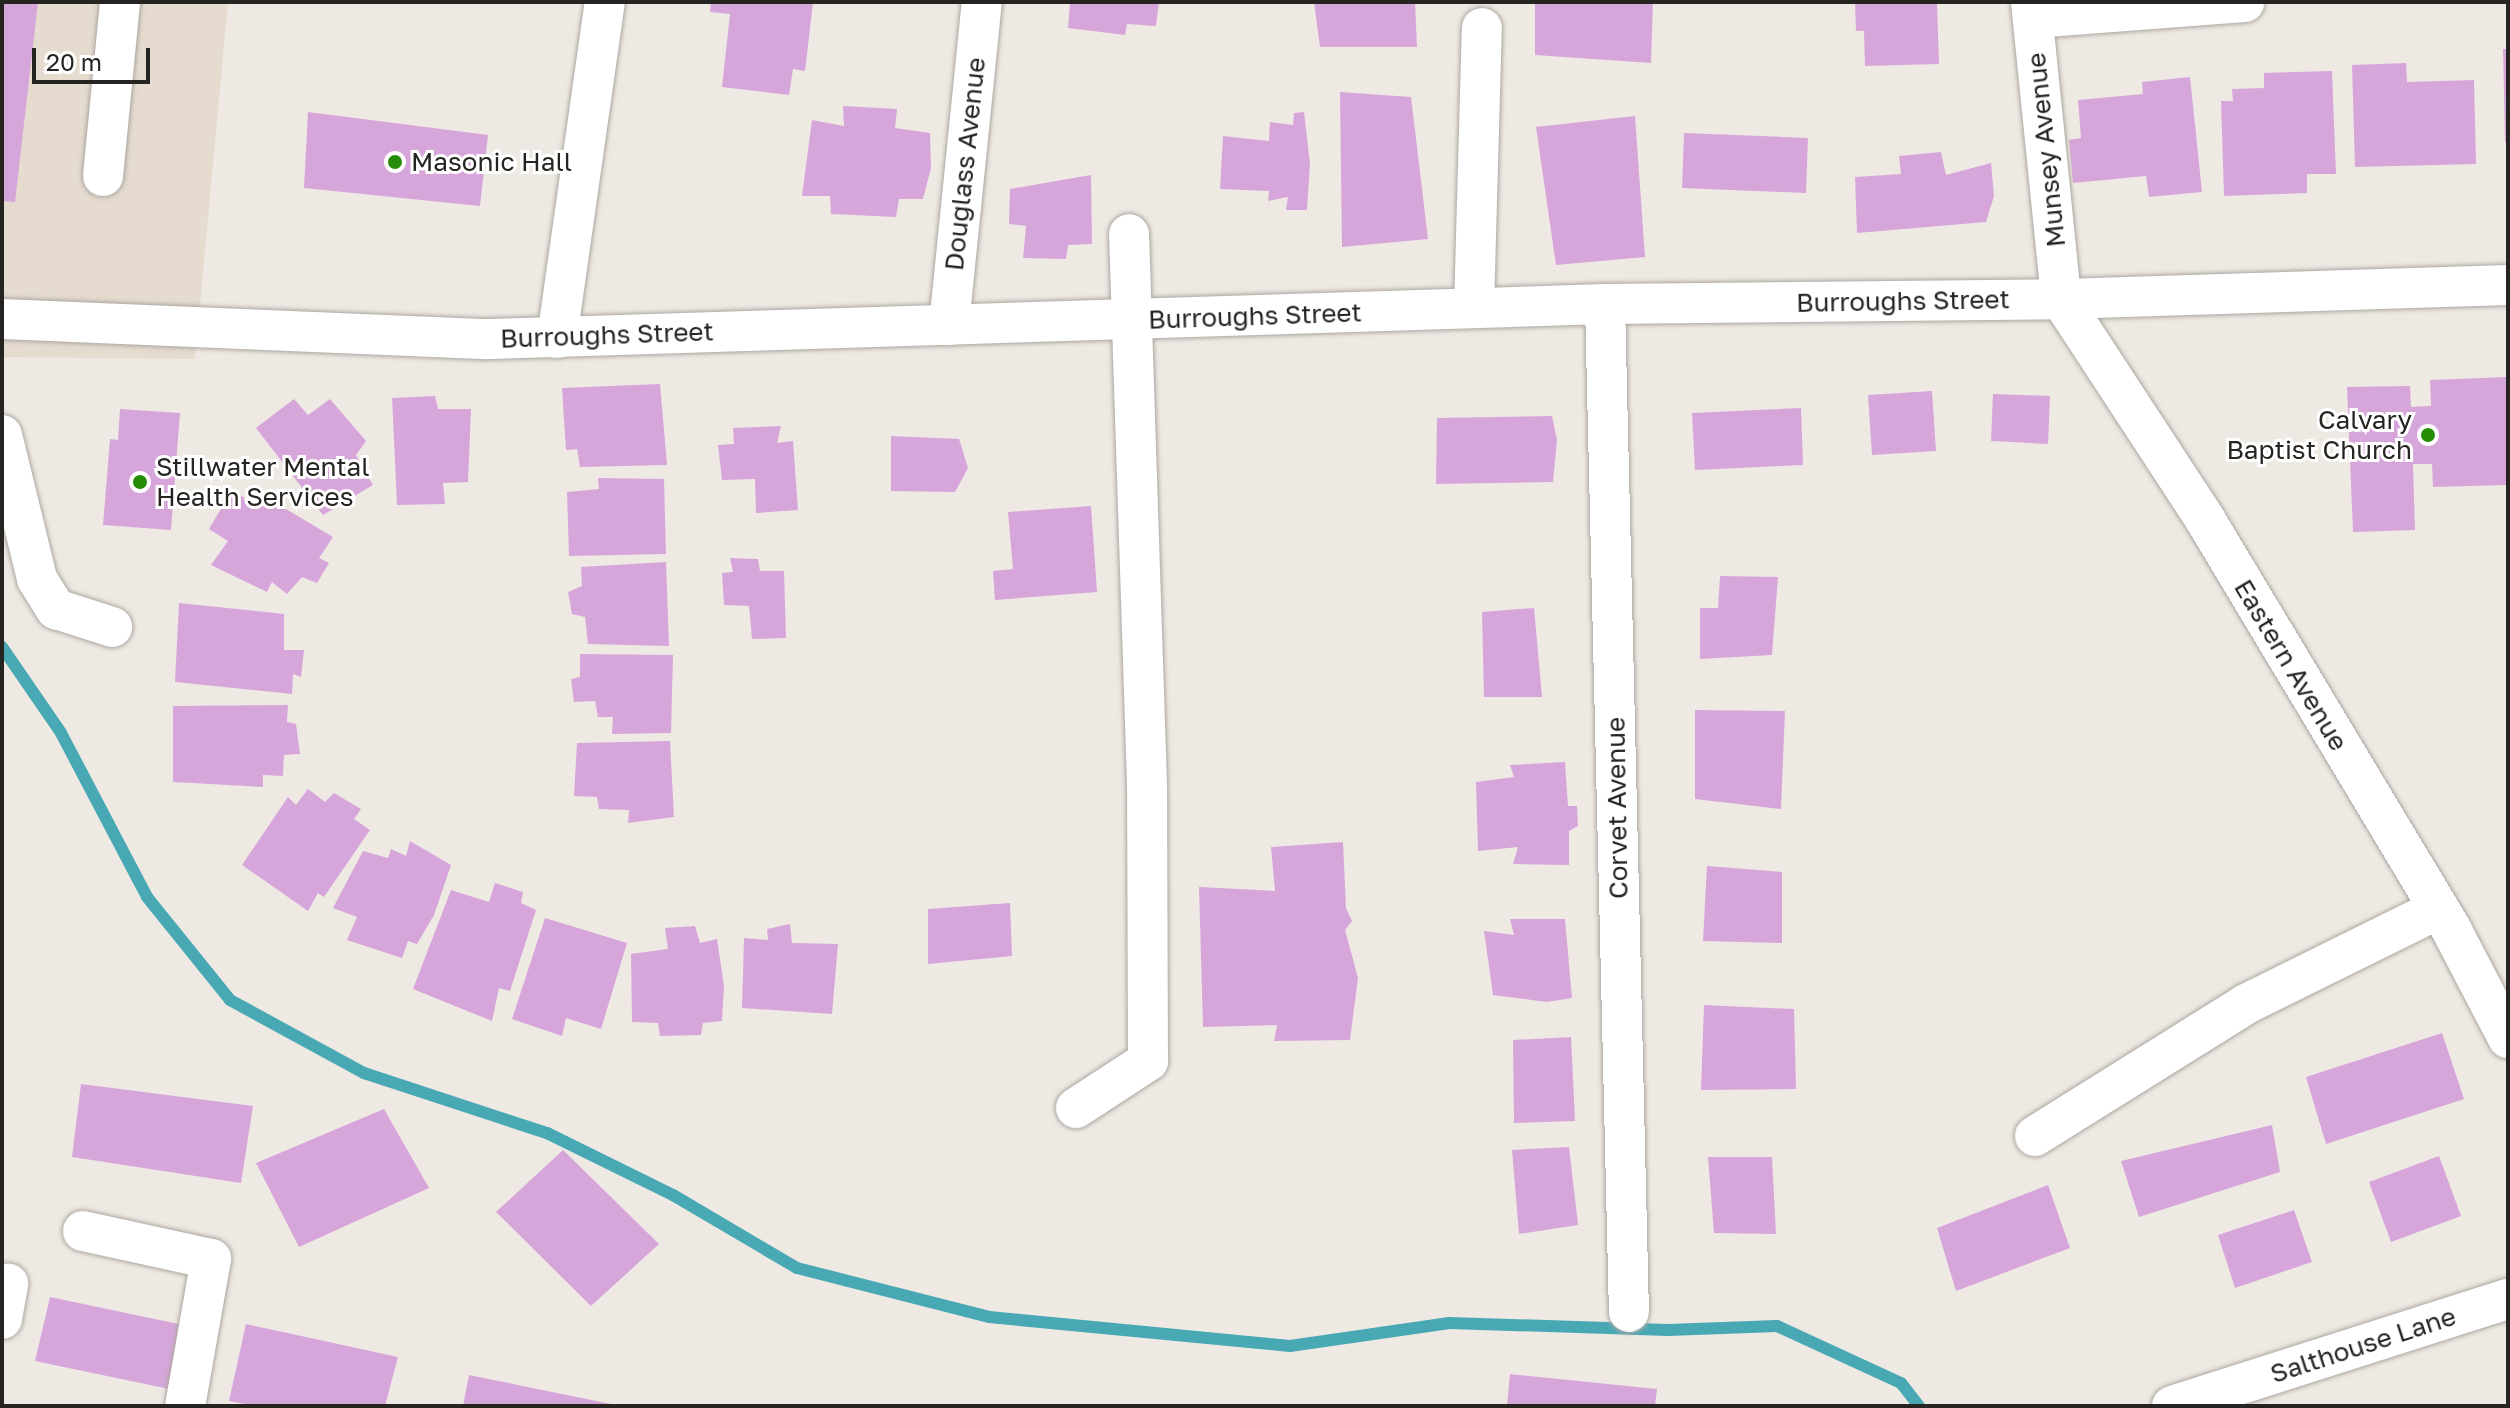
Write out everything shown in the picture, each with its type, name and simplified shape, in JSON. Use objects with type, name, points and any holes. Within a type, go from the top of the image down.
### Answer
[{"type":"street","points":[[103,176],[120,2]]},
{"type":"street","points":[[557,338],[605,2]]},
{"type":"street","name":"Douglass Avenue","points":[[949,325],[982,2]]},
{"type":"street","points":[[2032,10],[2244,2]]},
{"type":"street","name":"Munsey Avenue","points":[[2032,10],[2061,299]]},
{"type":"street","points":[[1474,308],[1482,28]]},
{"type":"street","points":[[1076,1108],[1148,1061],[1147,784],[1129,234]]},
{"type":"street","name":"Burroughs Street","points":[[2,319],[488,339],[1605,304],[2061,299],[2508,285]]},
{"type":"street","name":"Eastern Avenue","points":[[2061,299],[2206,521],[2436,910],[2452,931],[2508,1038]]},
{"type":"street","name":"Corvet Avenue","points":[[1605,304],[1629,1312]]},
{"type":"street","points":[[2,435],[37,579],[56,609],[112,627]]},
{"type":"street","points":[[2035,1136],[2246,1004],[2436,910]]},
{"type":"street","points":[[83,1231],[211,1259],[185,1406]]},
{"type":"street","name":"Salthouse Lane","points":[[2172,1406],[2508,1299]]},
{"type":"shaded area","points":[[2,2],[228,2],[195,359],[2,357]]},
{"type":"building","points":[[2,2],[38,2],[15,202],[2,201]]},
{"type":"building","points":[[711,2],[813,2],[805,71],[793,69],[789,95],[722,87],[730,14],[710,12]]},
{"type":"building","points":[[1070,2],[1159,2],[1156,26],[1127,24],[1125,35],[1068,28]]},
{"type":"building","points":[[1314,2],[1415,2],[1417,47],[1320,47]]},
{"type":"building","points":[[1535,2],[1653,2],[1651,63],[1535,55]]},
{"type":"building","points":[[1855,2],[1937,2],[1939,64],[1865,66],[1864,31],[1856,31]]},
{"type":"building","points":[[2503,49],[2508,49],[2508,142],[2505,142]]},
{"type":"building","points":[[2406,63],[2407,82],[2474,80],[2476,164],[2355,167],[2352,65]]},
{"type":"building","points":[[2332,71],[2336,174],[2307,174],[2307,193],[2224,196],[2221,101],[2233,101],[2232,89],[2264,88],[2264,73]]},
{"type":"building","points":[[2190,77],[2202,192],[2149,197],[2146,176],[2073,183],[2069,140],[2081,138],[2078,100],[2143,94],[2142,82]]},
{"type":"building","points":[[1340,92],[1411,97],[1428,239],[1342,247]]},
{"type":"building","points":[[843,106],[897,109],[895,128],[930,133],[931,168],[923,199],[899,199],[896,217],[831,214],[830,196],[802,196],[812,120],[844,126]]},
{"type":"building","name":"Masonic Hall","points":[[308,112],[488,135],[480,206],[304,188]]},
{"type":"building","points":[[1304,112],[1310,164],[1307,210],[1286,210],[1288,197],[1268,201],[1269,191],[1220,189],[1223,136],[1269,141],[1270,122],[1293,125],[1294,113]]},
{"type":"building","points":[[1635,116],[1645,257],[1556,265],[1536,127]]},
{"type":"building","points":[[1684,133],[1808,138],[1806,193],[1682,188]]},
{"type":"building","points":[[1941,152],[1946,175],[1991,163],[1994,196],[1986,222],[1857,233],[1855,177],[1901,174],[1899,156]]},
{"type":"building","points":[[1091,175],[1092,244],[1068,245],[1066,259],[1023,258],[1026,226],[1009,224],[1010,189]]},
{"type":"building","name":"Calvary Baptist Church","points":[[2508,377],[2508,485],[2433,487],[2432,464],[2413,464],[2415,530],[2353,532],[2347,387],[2410,386],[2411,407],[2431,406],[2430,380]]},
{"type":"building","points":[[660,384],[667,465],[580,467],[577,449],[566,450],[562,388]]},
{"type":"building","points":[[1932,391],[1936,451],[1872,455],[1868,395]]},
{"type":"building","points":[[1993,394],[2050,396],[2048,444],[1991,441]]},
{"type":"building","points":[[435,396],[438,409],[471,409],[468,482],[443,483],[445,504],[397,505],[392,398]]},
{"type":"building","points":[[294,399],[308,415],[330,399],[366,441],[356,455],[373,485],[323,515],[256,428]]},
{"type":"building","points":[[1801,408],[1803,465],[1695,470],[1692,413]]},
{"type":"building","name":"Stillwater Mental Health Services","points":[[120,409],[180,413],[171,530],[103,525],[110,439],[118,440]]},
{"type":"building","points":[[1552,416],[1557,440],[1553,482],[1436,484],[1437,418]]},
{"type":"building","points":[[781,426],[777,443],[793,441],[798,510],[756,513],[755,479],[722,480],[718,445],[734,444],[733,428]]},
{"type":"building","points":[[891,436],[959,439],[968,468],[955,492],[891,491]]},
{"type":"building","points":[[598,478],[664,479],[666,554],[569,556],[567,492],[599,489]]},
{"type":"building","points":[[232,490],[253,503],[259,493],[333,537],[319,558],[329,563],[317,583],[302,577],[287,594],[272,582],[267,592],[211,565],[228,541],[209,529]]},
{"type":"building","points":[[1091,506],[1097,592],[995,600],[993,571],[1013,569],[1008,512]]},
{"type":"building","points":[[730,558],[758,559],[760,571],[784,571],[786,638],[752,639],[749,606],[724,605],[722,573],[733,572]]},
{"type":"building","points":[[666,562],[669,646],[588,644],[585,617],[572,614],[568,592],[582,586],[581,567]]},
{"type":"building","points":[[1720,576],[1778,577],[1772,655],[1700,659],[1700,608],[1718,608]]},
{"type":"building","points":[[179,603],[284,614],[284,650],[304,650],[301,677],[293,674],[292,694],[175,682]]},
{"type":"building","points":[[1534,608],[1542,697],[1484,697],[1482,612]]},
{"type":"building","points":[[580,654],[673,655],[671,733],[612,734],[613,717],[598,717],[595,701],[574,702],[571,679],[580,677]]},
{"type":"building","points":[[288,705],[287,722],[296,724],[300,754],[284,755],[283,776],[263,775],[263,787],[173,782],[173,706]]},
{"type":"building","points":[[1695,710],[1785,711],[1781,809],[1695,799]]},
{"type":"building","points":[[670,741],[674,817],[628,823],[629,810],[599,809],[597,797],[574,796],[577,743]]},
{"type":"building","points":[[1565,762],[1568,806],[1577,806],[1578,826],[1569,831],[1569,865],[1513,864],[1518,847],[1478,851],[1476,782],[1514,777],[1510,765]]},
{"type":"building","points":[[308,789],[325,802],[334,793],[361,809],[354,819],[370,830],[324,897],[318,893],[308,911],[242,865],[288,797],[296,805]]},
{"type":"building","points":[[410,841],[451,865],[434,915],[417,944],[408,941],[402,958],[347,940],[357,917],[333,908],[363,851],[388,858],[391,849],[406,856]]},
{"type":"building","points":[[1343,842],[1346,908],[1352,921],[1345,930],[1358,978],[1350,1040],[1274,1041],[1277,1025],[1203,1027],[1199,887],[1275,891],[1271,847]]},
{"type":"building","points":[[1707,866],[1782,872],[1782,943],[1703,941]]},
{"type":"building","points":[[495,883],[523,892],[521,903],[536,910],[510,991],[499,988],[492,1021],[413,989],[451,890],[489,902]]},
{"type":"building","points":[[1010,903],[1012,956],[928,964],[928,909]]},
{"type":"building","points":[[545,918],[627,943],[601,1029],[566,1018],[562,1036],[512,1019]]},
{"type":"building","points":[[1510,919],[1565,919],[1572,998],[1547,1002],[1493,995],[1484,931],[1514,935]]},
{"type":"building","points":[[790,924],[792,943],[838,944],[832,1014],[742,1008],[744,938],[768,940],[767,929]]},
{"type":"building","points":[[695,926],[700,943],[717,939],[724,986],[722,1021],[703,1023],[701,1035],[660,1036],[658,1023],[632,1022],[631,954],[668,949],[665,928]]},
{"type":"building","points":[[1704,1005],[1794,1009],[1796,1089],[1701,1090]]},
{"type":"building","points":[[2442,1033],[2464,1099],[2326,1144],[2306,1077]]},
{"type":"building","points":[[1571,1037],[1575,1121],[1514,1123],[1513,1040]]},
{"type":"building","points":[[81,1084],[253,1106],[241,1183],[72,1157]]},
{"type":"building","points":[[384,1109],[429,1188],[299,1247],[256,1163]]},
{"type":"building","points":[[2272,1125],[2280,1172],[2139,1217],[2121,1161]]},
{"type":"building","points":[[1569,1147],[1578,1225],[1519,1234],[1512,1150]]},
{"type":"building","points":[[563,1150],[659,1244],[591,1306],[496,1212]]},
{"type":"building","points":[[2439,1156],[2461,1216],[2391,1242],[2369,1182]]},
{"type":"building","points":[[1708,1157],[1772,1157],[1776,1234],[1714,1233]]},
{"type":"building","points":[[2048,1185],[2070,1248],[1956,1291],[1937,1228]]},
{"type":"building","points":[[2294,1210],[2312,1262],[2235,1288],[2218,1235]]},
{"type":"building","points":[[50,1297],[188,1326],[174,1390],[35,1361]]},
{"type":"building","points":[[246,1324],[398,1357],[385,1406],[255,1406],[229,1401]]},
{"type":"building","points":[[1510,1374],[1657,1389],[1655,1406],[1507,1406]]},
{"type":"building","points":[[469,1375],[616,1405],[616,1406],[463,1406]]},
{"type":"waterway","points":[[2,647],[61,733],[147,897],[230,1000],[364,1073],[547,1133],[673,1195],[797,1268],[989,1317],[1290,1346],[1449,1323],[1668,1330],[1777,1326],[1901,1383],[1919,1406]]},
{"type":"place","name":"Masonic Hall","points":[[395,162]]},
{"type":"place","name":"Calvary Baptist Church","points":[[2428,435]]},
{"type":"place","name":"Stillwater Mental Health Services","points":[[140,482]]}]
